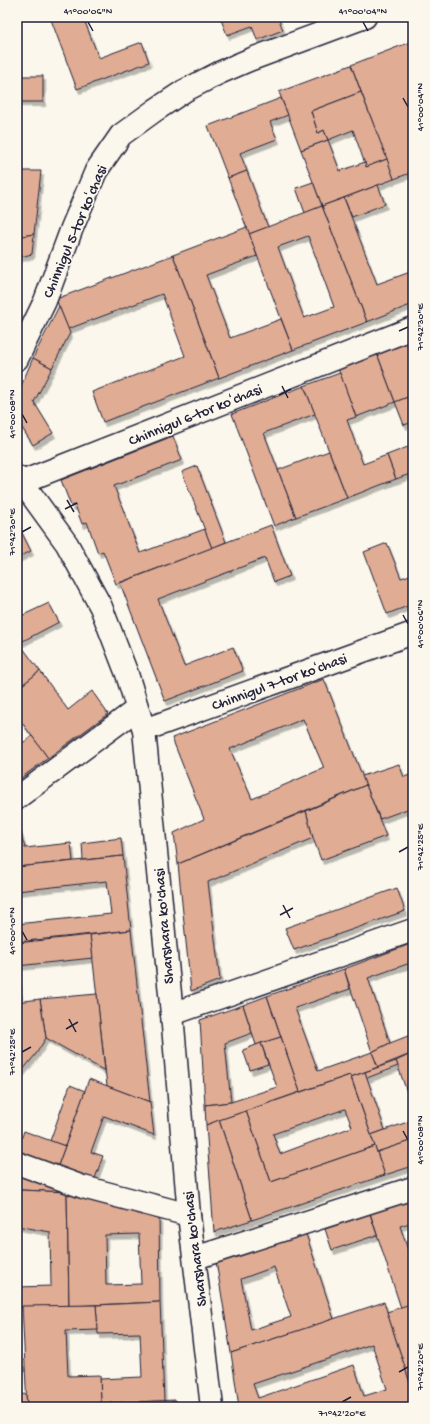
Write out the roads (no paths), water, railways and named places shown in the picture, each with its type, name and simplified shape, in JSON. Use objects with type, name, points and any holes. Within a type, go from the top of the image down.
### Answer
[{"type":"street","name":"Chinnigul 5-tor koʻchasi","points":[[17,359],[45,301],[72,228],[96,171],[121,135],[184,91],[220,73],[249,60],[365,17]]},
{"type":"street","name":"Chinnigul 6-tor koʻchasi","points":[[20,480],[413,328]]},
{"type":"street","name":"Sharshara ko'chasi","points":[[20,480],[68,544],[101,607],[128,674],[144,730],[172,1014],[189,1215],[212,1407]]},
{"type":"street","name":"Chinnigul 7-tor koʻchasi","points":[[144,730],[413,633]]},
{"type":"street","points":[[17,798],[137,709]]},
{"type":"street","points":[[172,1014],[413,930]]},
{"type":"street","points":[[17,1163],[83,1188],[189,1215]]},
{"type":"street","points":[[195,1258],[413,1188]]}]
